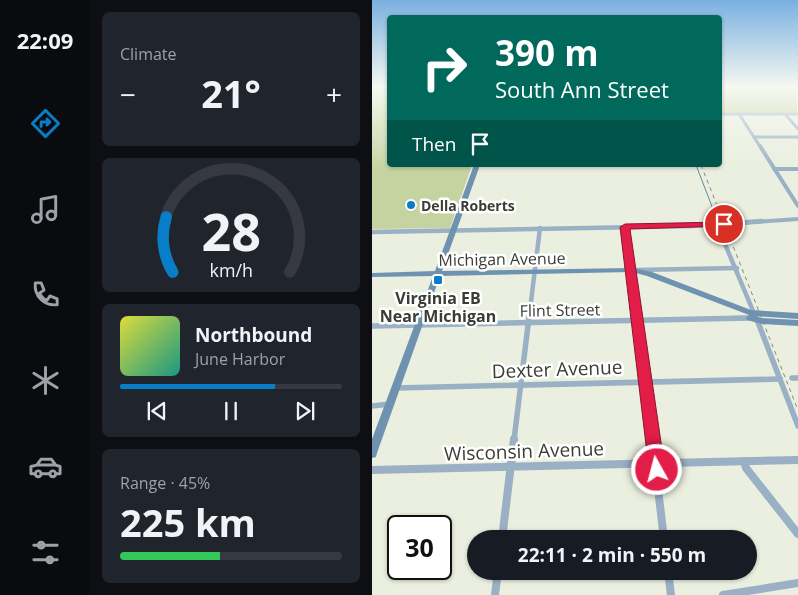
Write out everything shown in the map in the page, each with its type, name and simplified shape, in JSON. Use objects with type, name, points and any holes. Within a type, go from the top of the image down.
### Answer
[{"type":"main road","points":[[372,453],[476,167]]},
{"type":"main road","name":"Michigan Avenue","points":[[632,270],[753,317],[798,323]]},
{"type":"main road","name":"Michigan Avenue","points":[[372,275],[632,270],[658,278],[753,317],[798,316]]},
{"type":"street","points":[[740,116],[798,206]]},
{"type":"street","points":[[787,116],[798,129]]},
{"type":"street","points":[[754,137],[798,137]]},
{"type":"street","points":[[774,169],[798,169]]},
{"type":"street","points":[[372,232],[717,225],[798,219]]},
{"type":"street","points":[[717,225],[737,268],[753,317],[798,426]]},
{"type":"street","points":[[625,227],[632,270],[663,530]]},
{"type":"street","points":[[503,530],[540,228]]},
{"type":"street","points":[[632,270],[737,268]]},
{"type":"street","points":[[658,278],[660,270]]},
{"type":"street","name":"Flint Street","points":[[372,326],[753,317]]},
{"type":"street","name":"Dexter Avenue","points":[[396,388],[780,379]]},
{"type":"street","points":[[372,406],[390,404]]},
{"type":"street","name":"Wisconsin Avenue","points":[[372,470],[798,460]]},
{"type":"street","points":[[744,461],[746,468],[798,534]]},
{"type":"street","points":[[495,595],[497,580]]},
{"type":"street","points":[[669,580],[671,595]]},
{"type":"street","points":[[723,595],[798,583]]},
{"type":"green space","points":[[372,116],[387,116],[387,167],[471,167],[450,228],[372,229]]},
{"type":"waterway","points":[[697,167],[718,222]]},
{"type":"railway","points":[[702,167],[798,410]]},
{"type":"place","name":"Della Roberts","points":[[411,205]]},
{"type":"place","name":"Virginia EB Near Michigan","points":[[438,280]]},
{"type":"route","points":[[657,470],[625,227],[724,224]]}]
